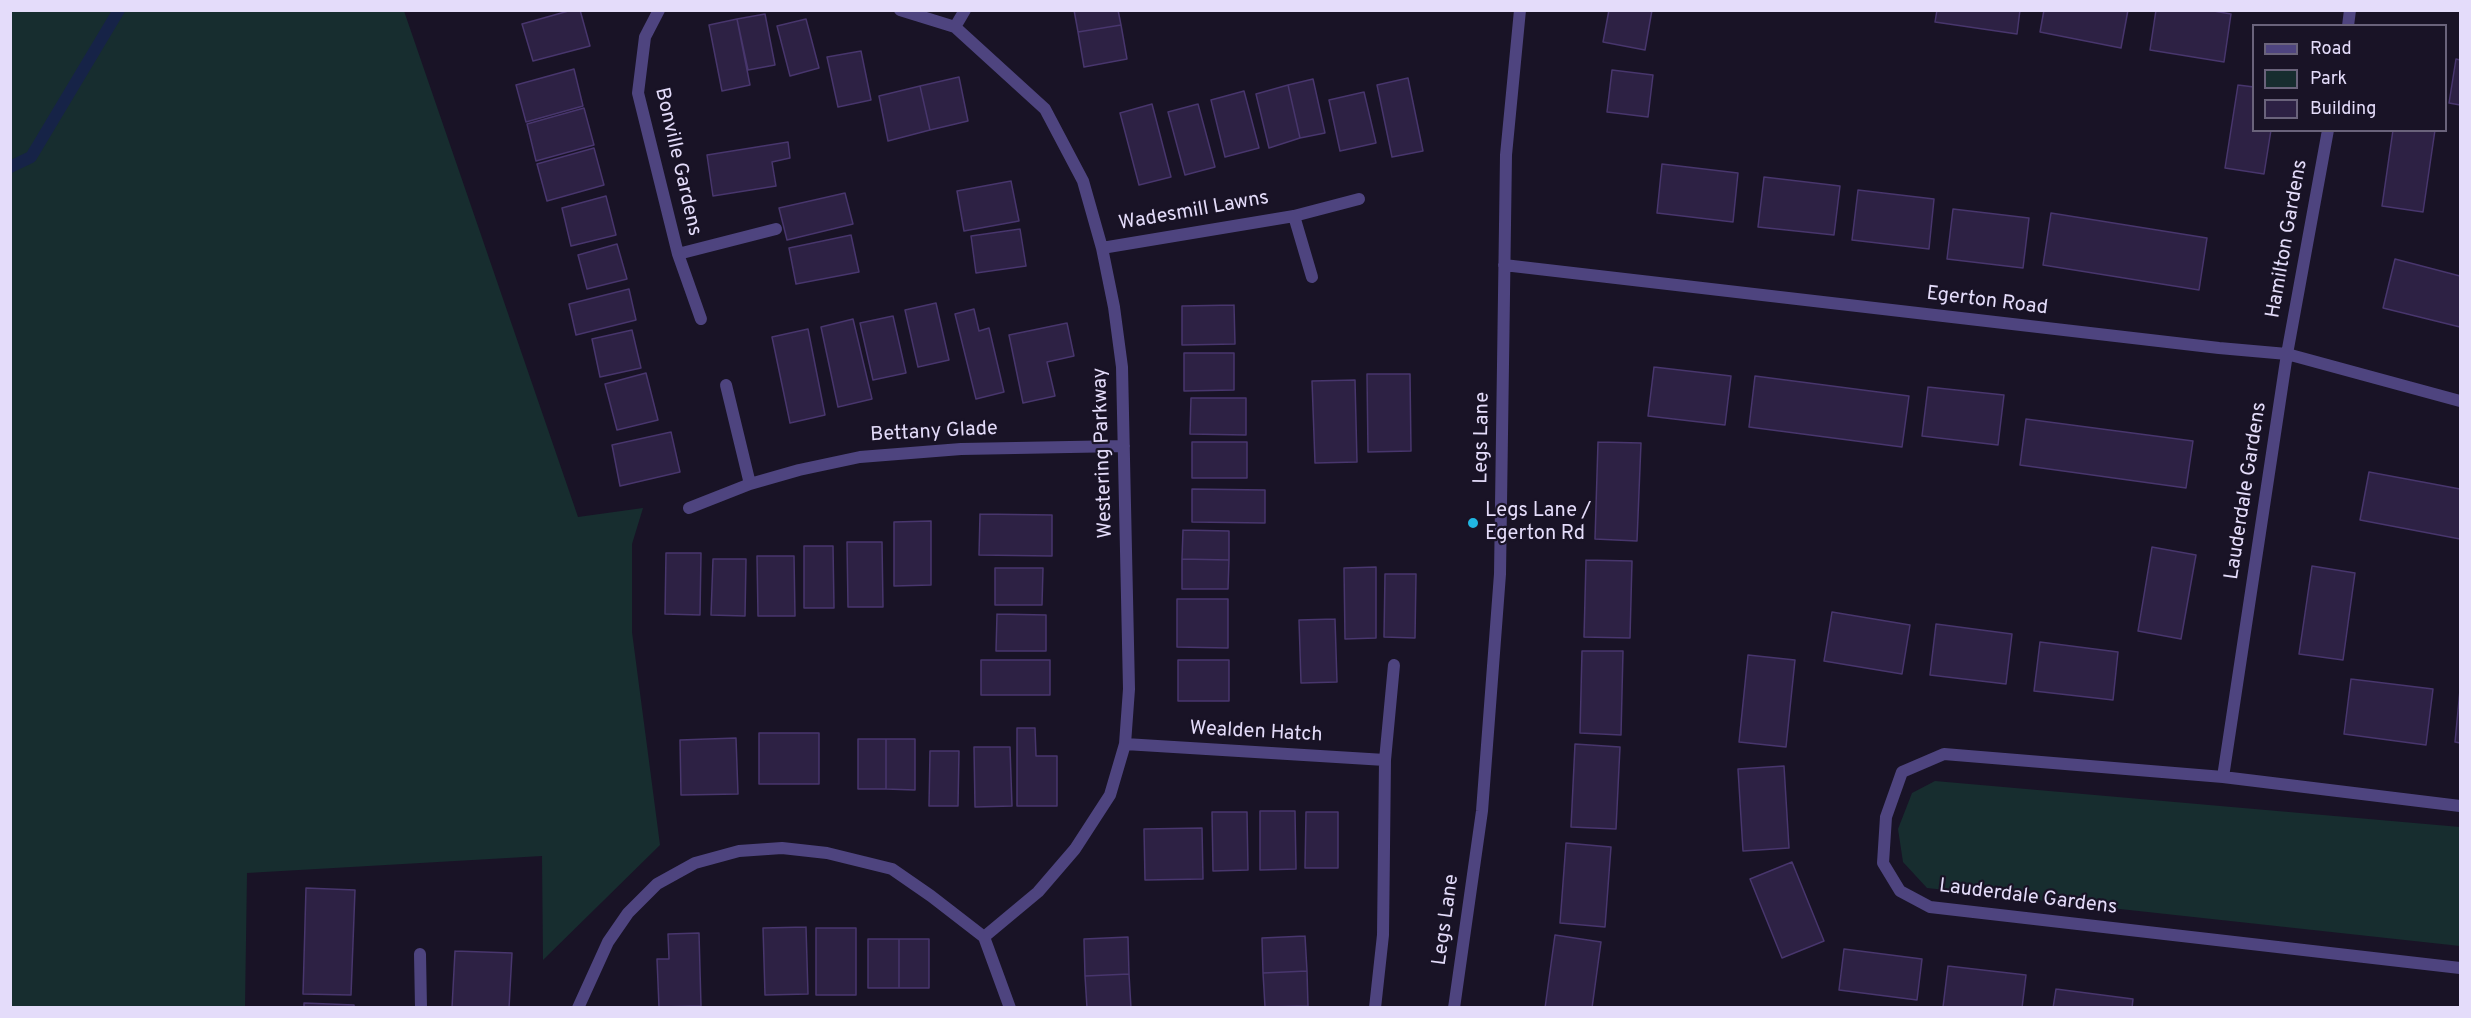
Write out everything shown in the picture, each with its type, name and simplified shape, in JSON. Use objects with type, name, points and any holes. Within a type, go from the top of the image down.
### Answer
[{"type":"street","name":"Bonville Gardens","points":[[658,10],[645,37],[639,93],[678,254],[701,319]]},
{"type":"street","name":"Westering Parkway","points":[[900,10],[955,27],[1045,109],[1083,180],[1102,248],[1114,307],[1122,367],[1129,689],[1125,744],[1110,795],[1076,849],[1038,892],[984,937]]},
{"type":"street","points":[[955,27],[965,10]]},
{"type":"street","name":"Legs Lane","points":[[1454,1008],[1482,811],[1500,585],[1506,155],[1521,10]]},
{"type":"street","name":"Hamilton Gardens","points":[[2287,354],[2328,132]]},
{"type":"street","name":"Wadesmill Lawns","points":[[1102,248],[1294,216],[1359,199]]},
{"type":"street","name":"Wadesmill Lawns","points":[[1294,216],[1312,277]]},
{"type":"street","name":"Bonville Gardens","points":[[678,254],[776,229]]},
{"type":"street","name":"Egerton Road","points":[[1504,265],[2287,354],[2460,400]]},
{"type":"street","name":"Lauderdale Gardens","points":[[2223,777],[2287,354]]},
{"type":"street","points":[[726,385],[750,484]]},
{"type":"street","name":"Bettany Glade","points":[[689,508],[750,484],[799,470],[861,457],[961,449],[1124,446]]},
{"type":"street","points":[[1375,1008],[1383,935],[1385,760],[1394,665]]},
{"type":"street","name":"Wealden Hatch","points":[[1125,744],[1385,760]]},
{"type":"street","name":"Lauderdale Gardens","points":[[2460,806],[2223,777],[1944,754],[1902,772],[1886,817],[1883,863],[1900,891],[1930,907],[2460,968]]},
{"type":"street","points":[[578,1008],[608,942],[628,913],[657,884],[695,863],[739,851],[782,848],[827,853],[892,869],[931,896],[984,937],[1010,1008]]},
{"type":"street","points":[[420,954],[422,1008]]},
{"type":"green space","points":[[10,11],[404,11],[578,517],[643,508],[632,544],[632,632],[660,845],[543,960],[542,856],[247,873],[245,1007],[11,1007]]},
{"type":"green space","points":[[1935,781],[2460,827],[2460,946],[1927,888],[1903,862],[1898,829],[1912,793]]},
{"type":"building","points":[[572,10],[580,10],[590,46],[533,61],[522,24]]},
{"type":"building","points":[[1074,10],[1118,10],[1121,25],[1078,32]]},
{"type":"building","points":[[1609,10],[1652,10],[1645,50],[1603,42]]},
{"type":"building","points":[[1937,10],[2020,10],[2017,34],[1935,22]]},
{"type":"building","points":[[2044,10],[2128,10],[2121,48],[2040,32]]},
{"type":"building","points":[[2156,10],[2208,10],[2231,14],[2224,62],[2150,50]]},
{"type":"building","points":[[765,14],[775,65],[748,70],[737,19]]},
{"type":"building","points":[[737,19],[750,85],[722,91],[709,25]]},
{"type":"building","points":[[806,19],[819,68],[790,76],[777,26]]},
{"type":"building","points":[[1121,25],[1127,59],[1084,67],[1078,32]]},
{"type":"building","points":[[861,51],[871,100],[838,107],[827,57]]},
{"type":"building","points":[[2456,59],[2460,60],[2460,105],[2449,103]]},
{"type":"building","points":[[574,69],[583,106],[526,122],[516,85]]},
{"type":"building","points":[[1612,70],[1653,75],[1648,117],[1607,112]]},
{"type":"building","points":[[959,77],[968,121],[930,130],[920,86]]},
{"type":"building","points":[[1408,78],[1423,151],[1392,157],[1377,85]]},
{"type":"building","points":[[1313,79],[1325,133],[1300,138],[1288,85]]},
{"type":"building","points":[[1288,85],[1300,138],[1269,148],[1256,94]]},
{"type":"building","points":[[2238,85],[2252,87],[2252,132],[2271,132],[2264,174],[2225,168]]},
{"type":"building","points":[[920,86],[930,130],[888,141],[879,96]]},
{"type":"building","points":[[1244,91],[1259,148],[1225,157],[1211,100]]},
{"type":"building","points":[[1364,92],[1376,143],[1340,151],[1329,100]]},
{"type":"building","points":[[1152,104],[1171,177],[1139,185],[1120,113]]},
{"type":"building","points":[[1198,104],[1215,167],[1185,175],[1168,112]]},
{"type":"building","points":[[584,108],[594,145],[536,161],[527,124]]},
{"type":"building","points":[[2393,132],[2435,132],[2423,212],[2382,206]]},
{"type":"building","points":[[788,142],[790,158],[772,162],[776,186],[713,196],[707,155]]},
{"type":"building","points":[[594,148],[604,185],[547,201],[537,164]]},
{"type":"building","points":[[1662,164],[1738,173],[1733,222],[1657,213]]},
{"type":"building","points":[[1764,177],[1840,186],[1834,235],[1758,227]]},
{"type":"building","points":[[1011,181],[1019,221],[964,231],[957,191]]},
{"type":"building","points":[[1858,190],[1934,199],[1929,249],[1852,240]]},
{"type":"building","points":[[845,193],[853,224],[787,240],[779,208]]},
{"type":"building","points":[[606,196],[616,235],[571,246],[562,208]]},
{"type":"building","points":[[1953,209],[2029,218],[2023,268],[1947,259]]},
{"type":"building","points":[[2051,213],[2207,238],[2199,290],[2043,265]]},
{"type":"building","points":[[1020,229],[1026,266],[976,273],[971,236]]},
{"type":"building","points":[[851,235],[859,272],[796,284],[789,248]]},
{"type":"building","points":[[617,244],[627,279],[587,289],[578,255]]},
{"type":"building","points":[[2395,259],[2460,276],[2460,327],[2383,308]]},
{"type":"building","points":[[629,289],[636,320],[576,335],[569,304]]},
{"type":"building","points":[[936,303],[949,360],[918,367],[905,310]]},
{"type":"building","points":[[1234,305],[1235,344],[1182,345],[1182,306]]},
{"type":"building","points":[[974,309],[979,331],[989,328],[1004,392],[976,399],[955,314]]},
{"type":"building","points":[[893,316],[906,373],[873,380],[860,323]]},
{"type":"building","points":[[853,319],[872,399],[838,407],[821,327]]},
{"type":"building","points":[[1067,323],[1074,356],[1047,362],[1055,396],[1023,403],[1009,335]]},
{"type":"building","points":[[808,329],[825,415],[790,423],[772,337]]},
{"type":"building","points":[[632,330],[641,368],[600,377],[592,339]]},
{"type":"building","points":[[1184,353],[1234,353],[1234,390],[1184,391]]},
{"type":"building","points":[[1654,367],[1731,376],[1725,425],[1648,416]]},
{"type":"building","points":[[646,373],[658,420],[617,430],[605,384]]},
{"type":"building","points":[[1367,374],[1410,374],[1411,451],[1368,452]]},
{"type":"building","points":[[1755,376],[1909,396],[1902,447],[1749,427]]},
{"type":"building","points":[[1355,380],[1357,462],[1315,463],[1312,381]]},
{"type":"building","points":[[1928,387],[2004,395],[1998,445],[1922,436]]},
{"type":"building","points":[[1191,398],[1246,398],[1246,435],[1190,434]]},
{"type":"building","points":[[2026,419],[2193,441],[2186,488],[2020,465]]},
{"type":"building","points":[[671,432],[680,472],[620,486],[612,445]]},
{"type":"building","points":[[1192,442],[1247,442],[1247,478],[1192,478]]},
{"type":"building","points":[[1598,442],[1641,443],[1637,541],[1595,539]]},
{"type":"building","points":[[2369,472],[2460,489],[2460,539],[2360,520]]},
{"type":"building","points":[[1192,489],[1265,490],[1265,523],[1192,522]]},
{"type":"building","points":[[980,514],[1052,515],[1052,556],[979,555]]},
{"type":"building","points":[[931,521],[931,585],[894,586],[894,522]]},
{"type":"building","points":[[1183,530],[1229,531],[1229,560],[1182,559]]},
{"type":"building","points":[[847,542],[882,542],[883,607],[848,607]]},
{"type":"building","points":[[804,546],[833,546],[834,608],[804,608]]},
{"type":"building","points":[[2152,547],[2196,555],[2181,639],[2138,631]]},
{"type":"building","points":[[666,553],[701,553],[700,615],[665,614]]},
{"type":"building","points":[[757,556],[794,556],[795,616],[758,616]]},
{"type":"building","points":[[713,559],[746,559],[745,616],[711,615]]},
{"type":"building","points":[[1182,559],[1229,560],[1228,589],[1182,589]]},
{"type":"building","points":[[1586,560],[1632,561],[1630,638],[1584,637]]},
{"type":"building","points":[[2312,566],[2355,573],[2343,660],[2299,654]]},
{"type":"building","points":[[1376,567],[1376,638],[1345,639],[1344,568]]},
{"type":"building","points":[[995,568],[1043,568],[1042,605],[995,605]]},
{"type":"building","points":[[1385,574],[1416,574],[1415,638],[1384,637]]},
{"type":"building","points":[[1177,599],[1228,599],[1228,648],[1177,647]]},
{"type":"building","points":[[1832,612],[1910,625],[1902,674],[1824,661]]},
{"type":"building","points":[[997,614],[1046,615],[1046,651],[996,651]]},
{"type":"building","points":[[1335,619],[1337,682],[1301,683],[1299,620]]},
{"type":"building","points":[[1936,624],[2012,634],[2006,684],[1930,675]]},
{"type":"building","points":[[2040,642],[2118,652],[2113,700],[2034,691]]},
{"type":"building","points":[[1582,651],[1623,651],[1621,735],[1580,733]]},
{"type":"building","points":[[1748,655],[1795,660],[1786,747],[1739,742]]},
{"type":"building","points":[[981,660],[1050,660],[1050,695],[981,695]]},
{"type":"building","points":[[1178,660],[1229,660],[1229,701],[1178,701]]},
{"type":"building","points":[[2351,679],[2433,689],[2426,745],[2344,734]]},
{"type":"building","points":[[2460,690],[2460,743],[2455,742]]},
{"type":"building","points":[[1017,728],[1035,728],[1036,756],[1057,756],[1057,806],[1017,806]]},
{"type":"building","points":[[759,733],[819,733],[819,784],[759,784]]},
{"type":"building","points":[[736,738],[738,794],[681,795],[680,740]]},
{"type":"building","points":[[858,739],[886,739],[886,789],[858,789]]},
{"type":"building","points":[[886,739],[915,739],[915,790],[886,789]]},
{"type":"building","points":[[1575,744],[1620,747],[1616,829],[1571,827]]},
{"type":"building","points":[[974,747],[1010,747],[1012,806],[975,807]]},
{"type":"building","points":[[930,751],[959,751],[958,806],[929,806]]},
{"type":"building","points":[[1784,766],[1789,848],[1743,851],[1738,769]]},
{"type":"building","points":[[1260,811],[1295,811],[1296,869],[1260,870]]},
{"type":"building","points":[[1212,812],[1247,812],[1248,870],[1213,871]]},
{"type":"building","points":[[1306,812],[1338,812],[1338,868],[1305,868]]},
{"type":"building","points":[[1202,828],[1203,879],[1145,880],[1144,829]]},
{"type":"building","points":[[1566,843],[1611,847],[1605,927],[1560,923]]},
{"type":"building","points":[[1792,862],[1824,941],[1782,958],[1750,879]]},
{"type":"building","points":[[306,888],[355,890],[351,995],[303,994]]},
{"type":"building","points":[[806,927],[808,994],[765,995],[763,928]]},
{"type":"building","points":[[816,928],[856,928],[856,995],[816,995]]},
{"type":"building","points":[[699,933],[701,1006],[659,1007],[657,959],[669,959],[668,934]]},
{"type":"building","points":[[1555,935],[1601,942],[1592,1008],[1545,1008]]},
{"type":"building","points":[[1305,936],[1307,971],[1263,973],[1262,938]]},
{"type":"building","points":[[1128,937],[1129,974],[1085,976],[1084,939]]},
{"type":"building","points":[[868,939],[899,939],[899,988],[868,988]]},
{"type":"building","points":[[899,939],[929,939],[929,988],[899,988]]},
{"type":"building","points":[[1844,949],[1922,959],[1917,1000],[1839,990]]},
{"type":"building","points":[[455,951],[512,953],[509,1008],[452,1008]]},
{"type":"building","points":[[1948,966],[2026,975],[2022,1008],[1943,1007]]},
{"type":"building","points":[[1307,971],[1308,1006],[1265,1007],[1263,973]]},
{"type":"building","points":[[1129,974],[1131,1008],[1087,1008],[1085,976]]},
{"type":"building","points":[[2056,989],[2133,999],[2132,1008],[2053,1008]]},
{"type":"building","points":[[304,1003],[354,1005],[354,1008],[304,1008]]},
{"type":"waterway","points":[[10,167],[31,157],[119,10]]},
{"type":"place","name":"Legs Lane / Egerton Rd","points":[[1473,523]]}]
